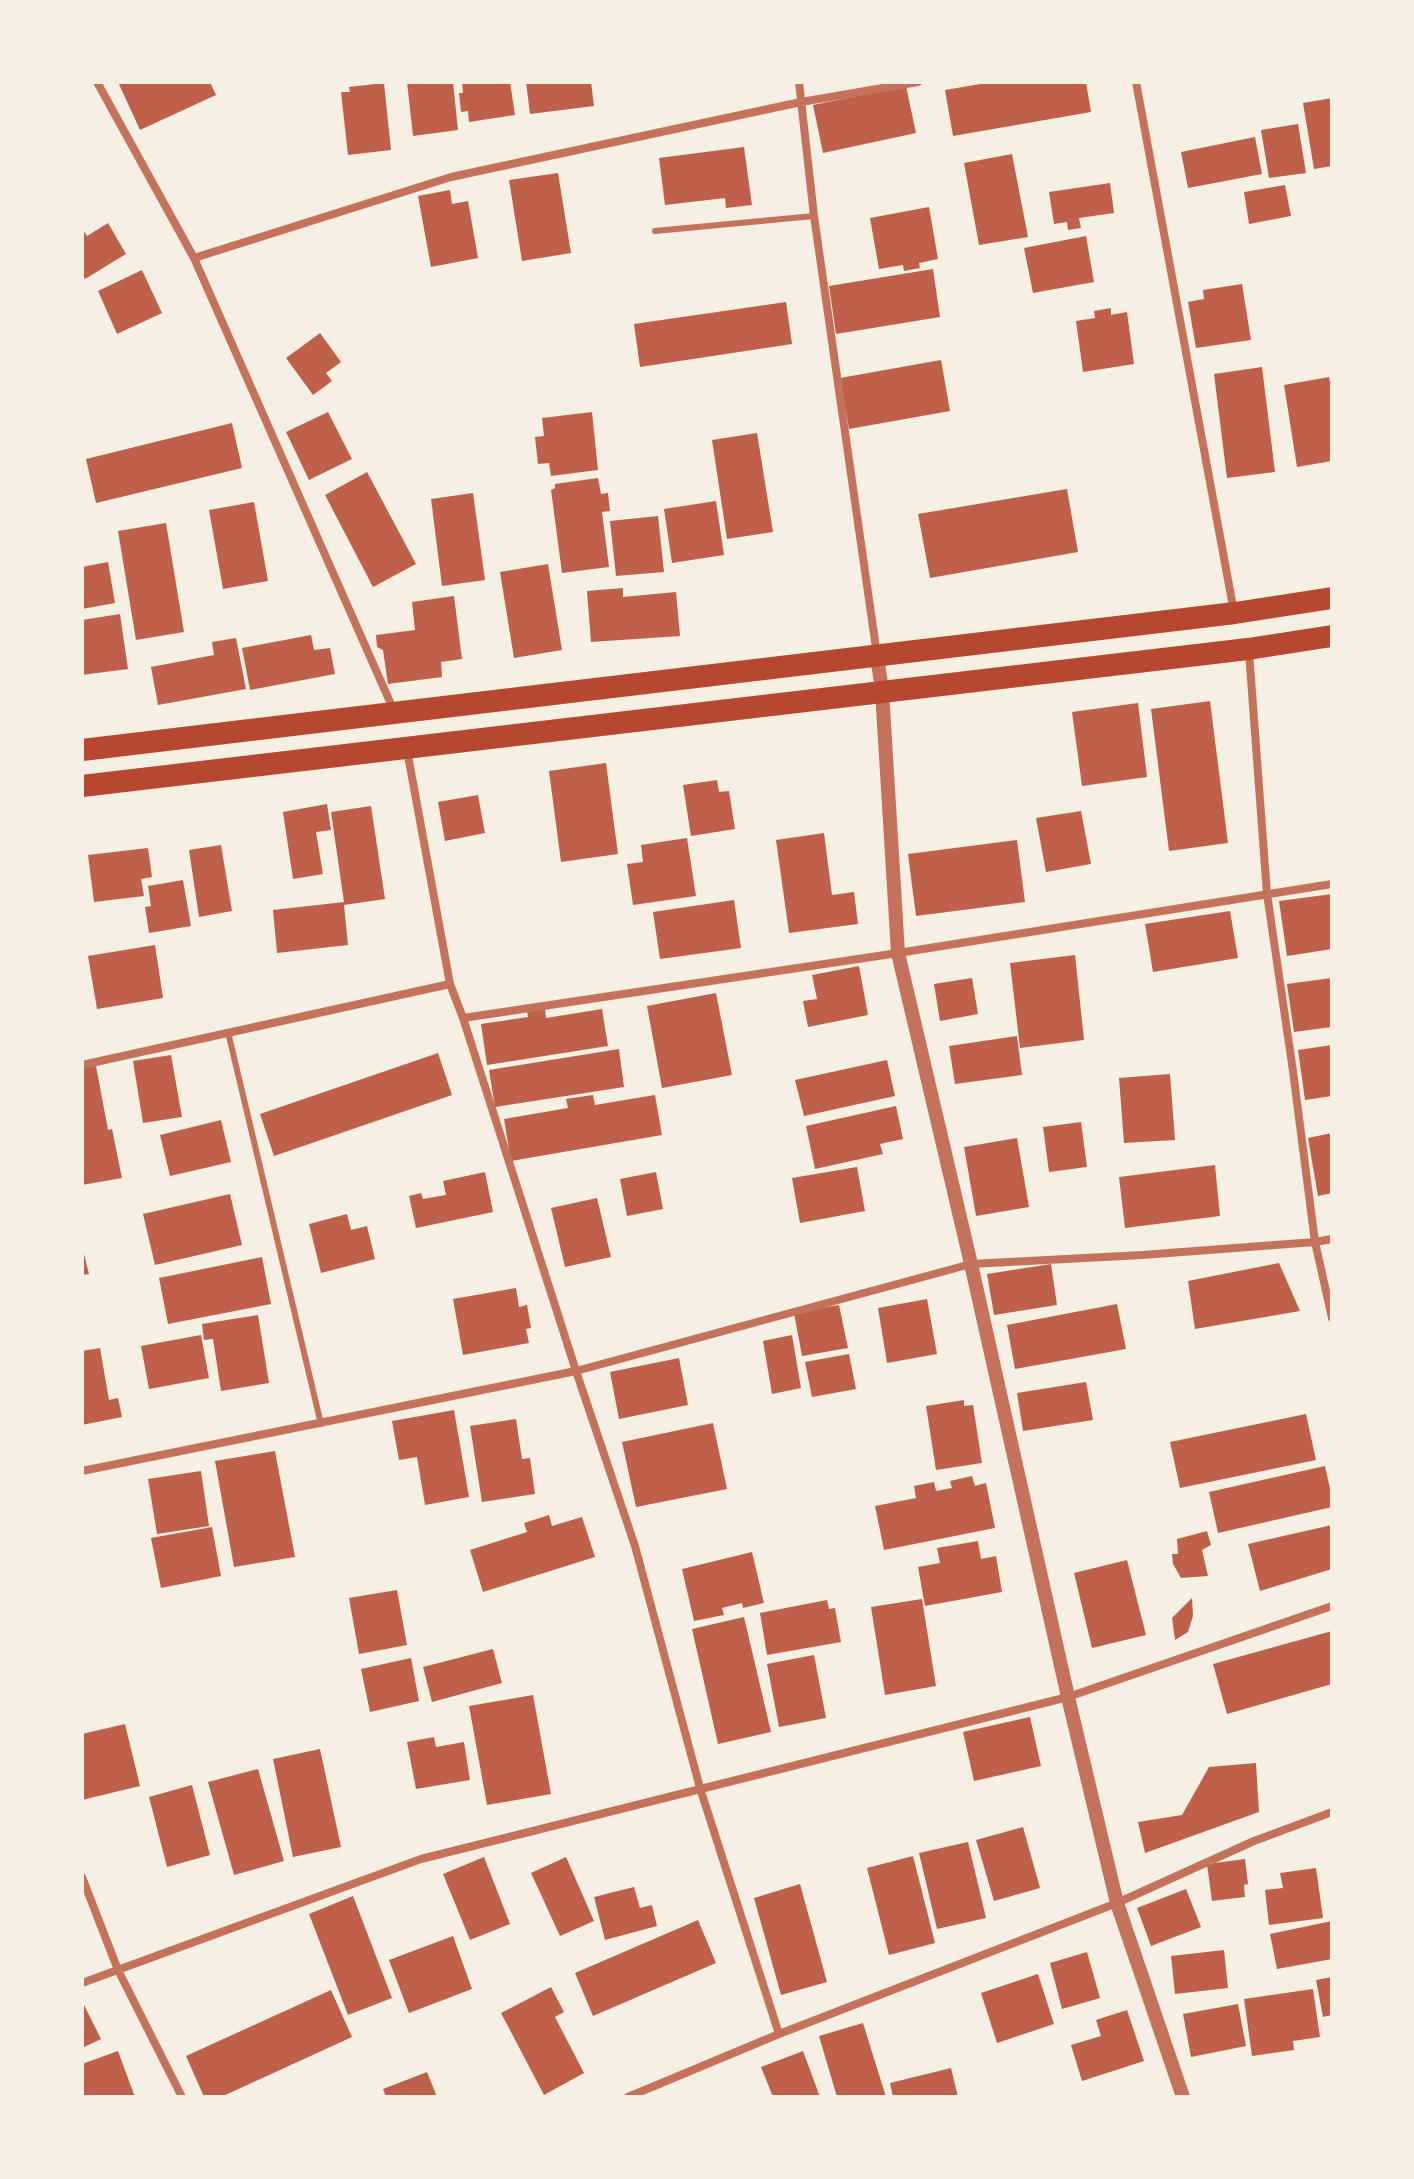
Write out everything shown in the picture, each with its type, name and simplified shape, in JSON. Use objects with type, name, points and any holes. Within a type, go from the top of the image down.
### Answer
[{"type":"highway","points":[[82,750],[1235,613],[1332,598]]},
{"type":"highway","points":[[82,786],[1248,649],[1332,636]]},
{"type":"street","points":[[97,82],[194,258],[394,712]]},
{"type":"street","points":[[799,82],[814,216],[882,691],[898,953],[1117,1903],[1183,2097]]},
{"type":"street","points":[[194,258],[451,177],[801,102],[918,82]]},
{"type":"street","points":[[1136,82],[1235,613]]},
{"type":"street","points":[[1248,649],[1267,894],[1315,1242],[1332,1318]]},
{"type":"street","points":[[406,747],[450,984],[635,1546],[700,1788],[779,2034]]},
{"type":"street","points":[[463,1018],[1332,884]]},
{"type":"street","points":[[82,1065],[450,984]]},
{"type":"street","points":[[82,1471],[576,1371],[971,1264],[1142,1255],[1332,1239]]},
{"type":"street","points":[[82,1983],[421,1859],[1068,1697],[1332,1606]]},
{"type":"street","points":[[628,2097],[644,2094],[779,2034],[1117,1903],[1254,1841],[1332,1812]]},
{"type":"street","points":[[82,1877],[118,1970],[182,2097]]},
{"type":"lane","points":[[655,231],[814,216]]},
{"type":"lane","points":[[228,1032],[321,1424]]},
{"type":"building","points":[[118,82],[210,82],[216,95],[140,130]]},
{"type":"building","points":[[407,82],[453,82],[458,130],[413,136]]},
{"type":"building","points":[[462,82],[510,82],[515,115],[469,122],[468,111],[461,112],[459,93],[463,93]]},
{"type":"building","points":[[526,82],[591,82],[594,106],[530,114]]},
{"type":"building","points":[[992,82],[1086,82],[1091,112],[953,136],[945,90]]},
{"type":"building","points":[[384,83],[391,150],[348,155],[341,92],[350,92],[349,87]]},
{"type":"building","points":[[906,86],[916,133],[823,153],[813,105]]},
{"type":"building","points":[[1332,98],[1332,166],[1314,169],[1303,103]]},
{"type":"building","points":[[1298,124],[1306,173],[1269,178],[1261,130]]},
{"type":"building","points":[[1255,137],[1262,174],[1188,188],[1181,152]]},
{"type":"building","points":[[744,147],[752,205],[726,208],[725,198],[665,205],[659,158]]},
{"type":"building","points":[[1012,154],[1028,237],[979,245],[964,163]]},
{"type":"building","points":[[558,173],[571,253],[522,261],[509,180]]},
{"type":"building","points":[[1110,183],[1114,213],[1079,218],[1081,228],[1068,230],[1067,222],[1054,224],[1049,192]]},
{"type":"building","points":[[1285,185],[1291,216],[1249,224],[1244,192]]},
{"type":"building","points":[[450,190],[452,204],[468,201],[478,258],[431,267],[418,196]]},
{"type":"building","points":[[929,207],[938,259],[919,263],[920,268],[904,271],[903,265],[879,269],[870,218]]},
{"type":"building","points":[[108,223],[126,254],[85,279],[82,274],[82,228],[87,236]]},
{"type":"building","points":[[1086,236],[1094,282],[1033,293],[1024,248]]},
{"type":"building","points":[[933,269],[940,317],[836,334],[829,286]]},
{"type":"building","points":[[142,270],[162,313],[117,334],[98,291]]},
{"type":"building","points":[[1242,284],[1251,340],[1196,348],[1188,302],[1204,299],[1203,290]]},
{"type":"building","points":[[786,302],[792,344],[640,367],[634,324]]},
{"type":"building","points":[[1111,308],[1111,315],[1127,312],[1134,364],[1083,372],[1076,321],[1095,318],[1094,311]]},
{"type":"building","points":[[320,333],[341,362],[326,373],[332,381],[313,395],[286,358]]},
{"type":"building","points":[[941,360],[950,411],[849,429],[840,378]]},
{"type":"building","points":[[1262,367],[1275,472],[1227,478],[1214,374]]},
{"type":"building","points":[[1329,377],[1332,393],[1332,461],[1297,467],[1284,385]]},
{"type":"building","points":[[328,412],[352,459],[309,480],[286,432]]},
{"type":"building","points":[[592,412],[598,470],[551,476],[549,463],[538,464],[535,437],[544,436],[542,418]]},
{"type":"building","points":[[232,423],[242,468],[96,503],[86,459]]},
{"type":"building","points":[[757,433],[773,532],[727,539],[712,440]]},
{"type":"building","points":[[367,472],[416,564],[373,587],[325,495]]},
{"type":"building","points":[[598,478],[601,494],[608,493],[610,511],[602,512],[609,567],[562,573],[551,490],[555,484]]},
{"type":"building","points":[[1067,489],[1078,552],[930,578],[918,514]]},
{"type":"building","points":[[473,493],[485,580],[442,586],[431,499]]},
{"type":"building","points":[[716,501],[724,555],[672,563],[664,509]]},
{"type":"building","points":[[254,502],[268,581],[223,589],[209,510]]},
{"type":"building","points":[[658,516],[664,572],[616,576],[610,521]]},
{"type":"building","points":[[166,523],[184,632],[136,640],[118,531]]},
{"type":"building","points":[[108,562],[115,603],[82,609],[82,567]]},
{"type":"building","points":[[548,564],[562,650],[514,658],[500,572]]},
{"type":"building","points":[[623,588],[623,597],[676,592],[680,636],[591,642],[587,591]]},
{"type":"building","points":[[454,596],[462,659],[441,662],[442,677],[388,684],[383,650],[377,647],[376,635],[415,630],[412,602]]},
{"type":"building","points":[[120,614],[128,669],[82,675],[82,620]]},
{"type":"building","points":[[311,635],[314,650],[330,648],[335,674],[250,690],[242,648]]},
{"type":"building","points":[[236,638],[246,689],[158,705],[151,667],[214,655],[212,642]]},
{"type":"building","points":[[1210,701],[1228,843],[1169,851],[1151,709]]},
{"type":"building","points":[[1138,703],[1147,777],[1082,786],[1072,712]]},
{"type":"building","points":[[606,763],[618,854],[561,862],[549,771]]},
{"type":"building","points":[[717,780],[719,792],[729,791],[735,829],[691,836],[683,785]]},
{"type":"building","points":[[478,795],[485,833],[445,841],[438,802]]},
{"type":"building","points":[[327,804],[331,830],[316,832],[323,874],[293,879],[283,812]]},
{"type":"building","points":[[371,806],[385,899],[344,905],[348,945],[277,953],[273,910],[344,902],[331,812]]},
{"type":"building","points":[[1081,811],[1091,864],[1046,872],[1036,818]]},
{"type":"building","points":[[824,833],[832,895],[854,892],[858,924],[789,933],[776,840]]},
{"type":"building","points":[[687,838],[696,896],[633,905],[627,864],[643,862],[641,845]]},
{"type":"building","points":[[1017,840],[1025,902],[916,916],[908,854]]},
{"type":"building","points":[[221,845],[232,911],[199,917],[189,850]]},
{"type":"building","points":[[148,848],[152,877],[141,879],[144,896],[94,902],[88,855]]},
{"type":"building","points":[[183,880],[191,926],[149,933],[145,907],[151,906],[148,886]]},
{"type":"building","points":[[1332,894],[1332,949],[1287,956],[1279,901]]},
{"type":"building","points":[[734,900],[741,948],[660,959],[653,912]]},
{"type":"building","points":[[1230,911],[1238,958],[1153,972],[1145,924]]},
{"type":"building","points":[[155,945],[163,998],[97,1009],[88,956]]},
{"type":"building","points":[[1075,955],[1084,1040],[1020,1048],[1010,963]]},
{"type":"building","points":[[859,966],[868,1015],[808,1027],[803,1001],[817,999],[812,975]]},
{"type":"building","points":[[972,978],[978,1014],[940,1021],[934,984]]},
{"type":"building","points":[[1332,978],[1332,1027],[1294,1032],[1287,984]]},
{"type":"building","points":[[716,993],[732,1075],[662,1088],[647,1006]]},
{"type":"building","points":[[545,1009],[546,1018],[602,1009],[608,1046],[487,1065],[481,1024],[528,1017],[527,1011]]},
{"type":"building","points":[[1017,1036],[1022,1075],[955,1084],[949,1046]]},
{"type":"building","points":[[1332,1045],[1332,1096],[1305,1100],[1298,1050]]},
{"type":"building","points":[[619,1049],[624,1087],[495,1107],[489,1070]]},
{"type":"building","points":[[438,1053],[452,1095],[274,1156],[260,1114]]},
{"type":"building","points":[[171,1055],[182,1117],[143,1123],[133,1061]]},
{"type":"building","points":[[887,1060],[895,1096],[804,1116],[795,1080]]},
{"type":"building","points":[[96,1066],[108,1130],[112,1129],[122,1178],[82,1185],[82,1068]]},
{"type":"building","points":[[1170,1074],[1175,1140],[1124,1143],[1119,1078]]},
{"type":"building","points":[[593,1095],[595,1105],[655,1095],[662,1135],[511,1161],[504,1119],[568,1108],[566,1099]]},
{"type":"building","points":[[896,1106],[903,1139],[880,1144],[883,1154],[815,1169],[806,1126]]},
{"type":"building","points":[[221,1120],[231,1162],[170,1176],[160,1135]]},
{"type":"building","points":[[1081,1122],[1087,1167],[1049,1172],[1043,1127]]},
{"type":"building","points":[[1332,1133],[1332,1193],[1318,1196],[1308,1138]]},
{"type":"building","points":[[1017,1138],[1029,1207],[976,1216],[964,1147]]},
{"type":"building","points":[[1215,1165],[1220,1216],[1125,1228],[1119,1177]]},
{"type":"building","points":[[857,1167],[865,1211],[800,1223],[792,1178]]},
{"type":"building","points":[[485,1172],[493,1212],[416,1228],[409,1196],[421,1193],[423,1199],[446,1195],[443,1181]]},
{"type":"building","points":[[656,1172],[663,1209],[627,1216],[620,1179]]},
{"type":"building","points":[[230,1194],[242,1245],[155,1265],[143,1214]]},
{"type":"building","points":[[597,1198],[611,1257],[565,1267],[551,1208]]},
{"type":"building","points":[[347,1214],[351,1230],[367,1226],[375,1259],[321,1273],[309,1224]]},
{"type":"building","points":[[82,1246],[89,1274],[82,1275]]},
{"type":"building","points":[[262,1257],[271,1304],[168,1324],[159,1278]]},
{"type":"building","points":[[1279,1263],[1300,1311],[1195,1329],[1188,1281]]},
{"type":"building","points":[[1051,1264],[1057,1305],[994,1315],[987,1274]]},
{"type":"building","points":[[516,1288],[519,1307],[527,1305],[531,1328],[526,1329],[529,1343],[463,1355],[453,1299]]},
{"type":"building","points":[[927,1299],[937,1354],[887,1363],[878,1308]]},
{"type":"building","points":[[1117,1304],[1126,1349],[1015,1369],[1007,1325]]},
{"type":"building","points":[[839,1305],[848,1348],[802,1356],[794,1313]]},
{"type":"building","points":[[258,1315],[269,1383],[221,1391],[213,1339],[204,1340],[202,1324]]},
{"type":"building","points":[[201,1335],[209,1378],[149,1389],[141,1346]]},
{"type":"building","points":[[792,1335],[801,1388],[772,1394],[763,1341]]},
{"type":"building","points":[[100,1348],[109,1400],[118,1398],[122,1417],[82,1425],[82,1351]]},
{"type":"building","points":[[849,1354],[856,1389],[812,1397],[805,1362]]},
{"type":"building","points":[[679,1358],[688,1405],[619,1419],[610,1372]]},
{"type":"building","points":[[1086,1382],[1093,1420],[1023,1431],[1017,1393]]},
{"type":"building","points":[[964,1400],[964,1406],[973,1405],[982,1463],[936,1470],[926,1406]]},
{"type":"building","points":[[454,1410],[469,1497],[425,1505],[417,1457],[399,1460],[392,1421]]},
{"type":"building","points":[[1306,1414],[1316,1460],[1180,1488],[1170,1442]]},
{"type":"building","points":[[516,1419],[522,1459],[530,1458],[535,1494],[482,1502],[470,1426]]},
{"type":"building","points":[[713,1423],[727,1489],[636,1507],[622,1442]]},
{"type":"building","points":[[275,1451],[295,1557],[234,1567],[215,1461]]},
{"type":"building","points":[[1325,1466],[1332,1507],[1218,1533],[1209,1492]]},
{"type":"building","points":[[201,1471],[209,1526],[157,1534],[148,1479]]},
{"type":"building","points":[[972,1476],[975,1486],[986,1483],[995,1528],[884,1550],[875,1506],[916,1498],[914,1486],[934,1482],[936,1491],[952,1488],[950,1481]]},
{"type":"building","points":[[549,1515],[552,1526],[582,1517],[595,1557],[483,1592],[470,1550],[527,1532],[524,1523]]},
{"type":"building","points":[[1332,1525],[1332,1569],[1260,1591],[1248,1544]]},
{"type":"building","points":[[212,1527],[221,1576],[161,1588],[151,1538]]},
{"type":"building","points":[[1207,1531],[1211,1545],[1202,1550],[1208,1576],[1181,1578],[1173,1564],[1172,1554],[1178,1554],[1177,1539]]},
{"type":"building","points":[[978,1541],[981,1559],[996,1556],[1002,1592],[925,1606],[918,1567],[940,1563],[937,1548]]},
{"type":"building","points":[[752,1552],[764,1603],[743,1608],[742,1603],[722,1608],[724,1615],[694,1621],[682,1569]]},
{"type":"building","points":[[1127,1560],[1146,1635],[1092,1648],[1074,1573]]},
{"type":"building","points":[[397,1590],[407,1645],[359,1654],[349,1598]]},
{"type":"building","points":[[1192,1598],[1193,1616],[1188,1632],[1175,1640],[1172,1618]]},
{"type":"building","points":[[922,1599],[936,1686],[885,1695],[871,1607]]},
{"type":"building","points":[[827,1600],[829,1609],[835,1608],[841,1642],[767,1655],[760,1613]]},
{"type":"building","points":[[744,1617],[771,1732],[718,1744],[692,1629]]},
{"type":"building","points":[[1332,1631],[1332,1684],[1227,1714],[1213,1664]]},
{"type":"building","points":[[493,1649],[502,1683],[432,1702],[423,1667]]},
{"type":"building","points":[[814,1655],[826,1718],[779,1727],[767,1664]]},
{"type":"building","points":[[411,1658],[419,1701],[370,1712],[361,1669]]},
{"type":"building","points":[[533,1695],[551,1794],[487,1805],[469,1706]]},
{"type":"building","points":[[1030,1717],[1041,1766],[974,1781],[963,1732]]},
{"type":"building","points":[[125,1724],[140,1786],[82,1800],[82,1734]]},
{"type":"building","points":[[434,1737],[436,1747],[464,1742],[470,1780],[416,1789],[407,1742]]},
{"type":"building","points":[[320,1749],[341,1847],[293,1857],[273,1759]]},
{"type":"building","points":[[1256,1763],[1259,1812],[1145,1853],[1138,1822],[1182,1815],[1209,1767]]},
{"type":"building","points":[[258,1769],[284,1861],[234,1875],[208,1782]]},
{"type":"building","points":[[192,1785],[210,1855],[167,1867],[149,1797]]},
{"type":"building","points":[[1023,1827],[1040,1888],[994,1901],[976,1840]]},
{"type":"building","points":[[968,1842],[986,1918],[937,1929],[919,1853]]},
{"type":"building","points":[[913,1856],[935,1943],[889,1955],[867,1868]]},
{"type":"building","points":[[484,1857],[510,1924],[470,1940],[443,1874]]},
{"type":"building","points":[[566,1857],[594,1921],[560,1936],[531,1873]]},
{"type":"building","points":[[1245,1859],[1248,1884],[1244,1885],[1245,1897],[1212,1901],[1207,1864]]},
{"type":"building","points":[[1316,1868],[1323,1918],[1269,1925],[1265,1890],[1283,1888],[1280,1873]]},
{"type":"building","points":[[800,1884],[827,1982],[781,1995],[754,1898]]},
{"type":"building","points":[[634,1887],[640,1908],[652,1905],[657,1926],[605,1940],[594,1897]]},
{"type":"building","points":[[1186,1889],[1201,1927],[1151,1946],[1137,1908]]},
{"type":"building","points":[[353,1896],[392,1998],[348,2015],[309,1914]]},
{"type":"building","points":[[698,1920],[716,1963],[593,2016],[575,1973]]},
{"type":"building","points":[[1332,1921],[1332,1959],[1277,1969],[1270,1934]]},
{"type":"building","points":[[453,1936],[472,1989],[409,2013],[389,1960]]},
{"type":"building","points":[[1224,1950],[1228,1988],[1175,1994],[1171,1956]]},
{"type":"building","points":[[1087,1952],[1100,1998],[1062,2009],[1050,1963]]},
{"type":"building","points":[[1038,1974],[1054,2024],[997,2043],[981,1993]]},
{"type":"building","points":[[1332,1977],[1332,2015],[1323,2017],[1316,1980]]},
{"type":"building","points":[[551,1987],[564,2012],[555,2017],[584,2073],[544,2095],[501,2013]]},
{"type":"building","points":[[1313,1989],[1320,2037],[1293,2041],[1294,2050],[1252,2056],[1244,1999]]},
{"type":"building","points":[[331,1990],[352,2037],[221,2097],[204,2097],[186,2056]]},
{"type":"building","points":[[82,2001],[101,2039],[82,2048]]},
{"type":"building","points":[[1238,2004],[1246,2046],[1191,2057],[1183,2014]]},
{"type":"building","points":[[1127,2010],[1144,2061],[1082,2081],[1071,2045],[1101,2036],[1096,2020]]},
{"type":"building","points":[[863,2023],[886,2097],[837,2097],[819,2036]]},
{"type":"building","points":[[118,2051],[135,2097],[82,2097],[82,2064]]},
{"type":"building","points":[[803,2051],[820,2097],[773,2097],[761,2067]]},
{"type":"building","points":[[951,2068],[958,2097],[893,2097],[890,2083]]},
{"type":"building","points":[[427,2072],[437,2097],[386,2097],[383,2089]]}]
